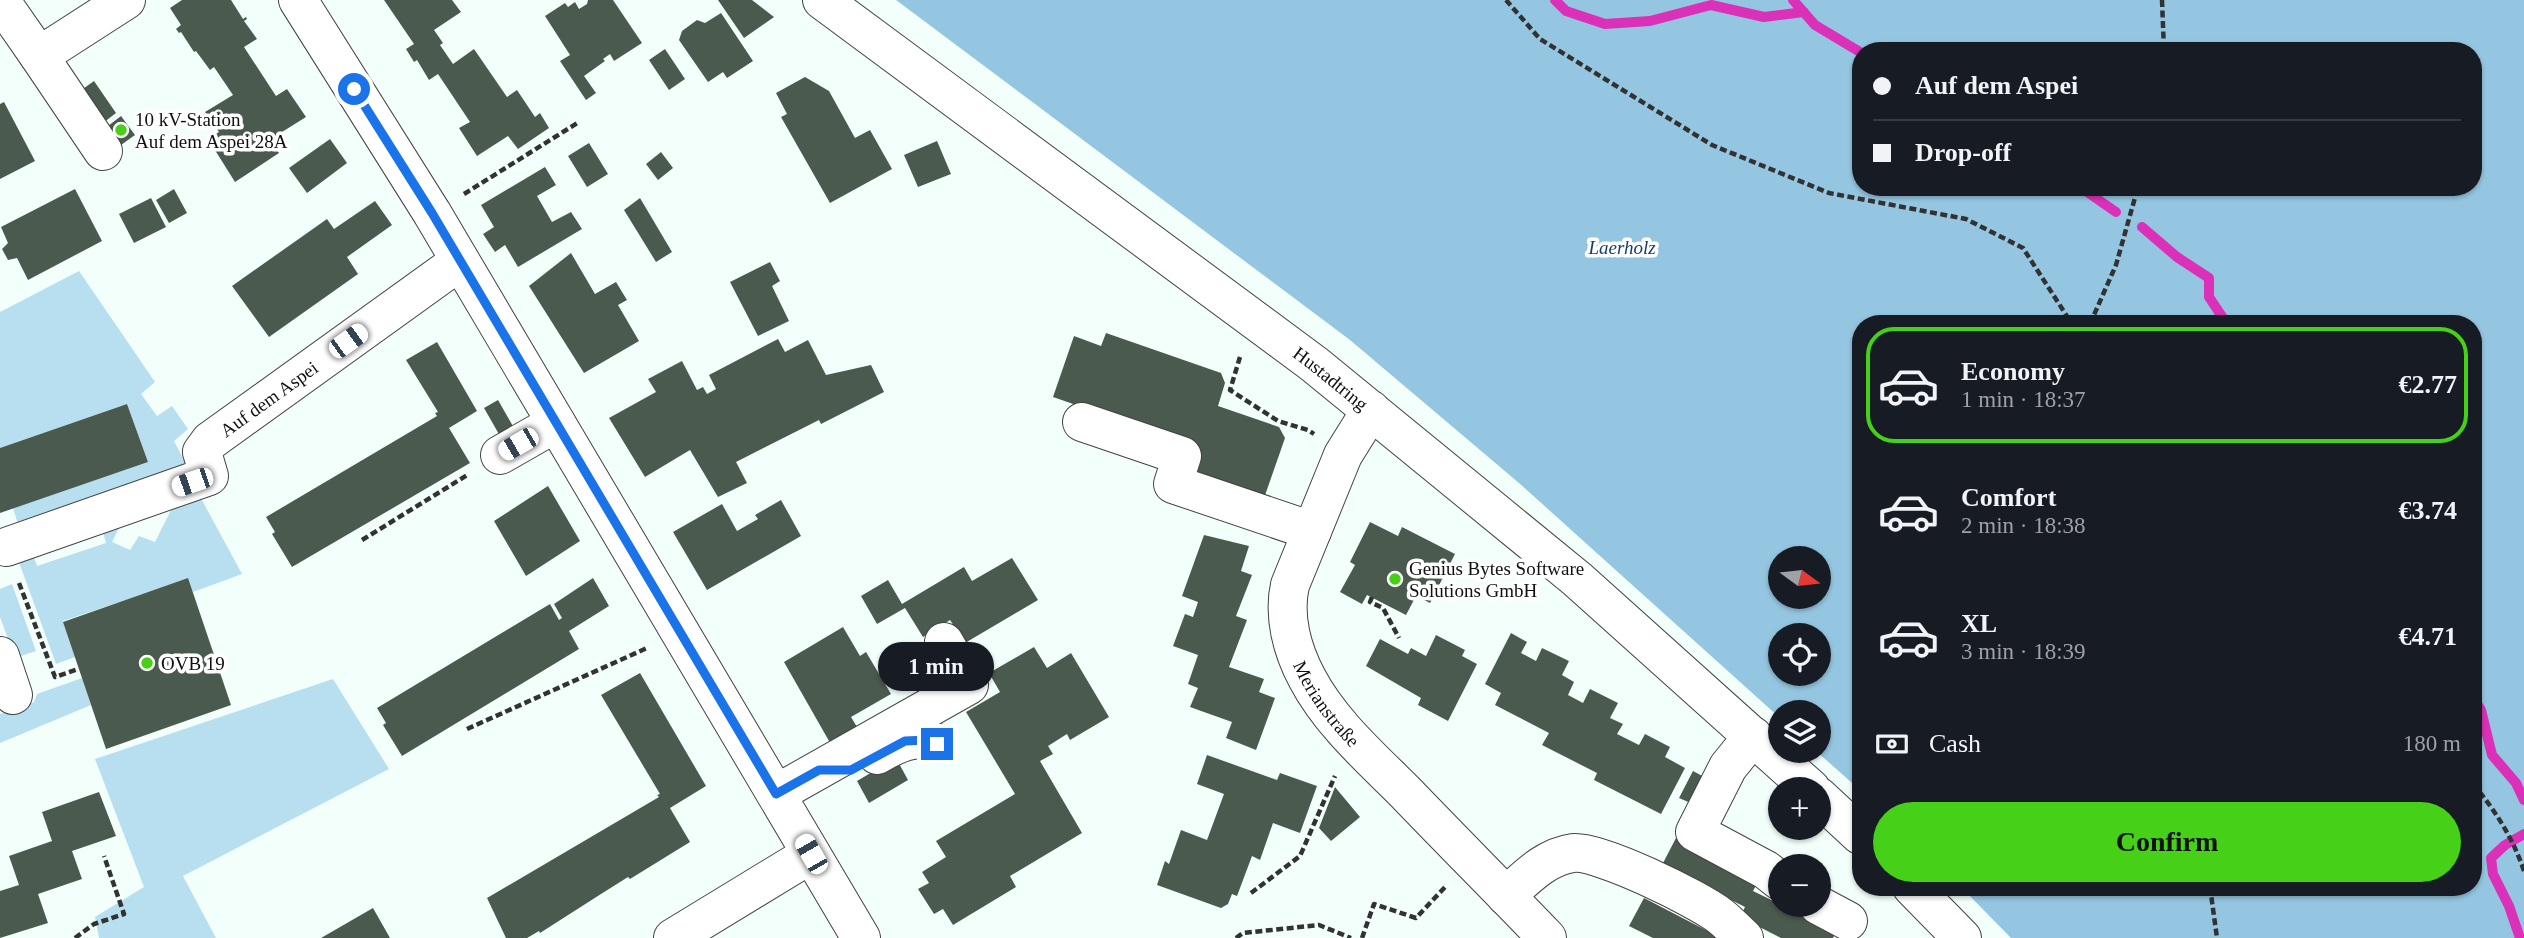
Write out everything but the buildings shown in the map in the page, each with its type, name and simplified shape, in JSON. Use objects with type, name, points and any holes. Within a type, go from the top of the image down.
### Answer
[{"type":"street","points":[[0,0],[103,151]]},
{"type":"street","points":[[39,56],[126,0]]},
{"type":"street","points":[[298,0],[460,261],[861,938]]},
{"type":"street","name":"Hustadtring","points":[[822,0],[1314,364],[1577,579],[1798,777]]},
{"type":"street","name":"Auf dem Aspei","points":[[12,564],[208,476],[202,452],[210,441],[460,261]]},
{"type":"street","name":"Merianstraße","points":[[1371,410],[1343,455],[1290,585],[1286,600],[1287,624],[1306,677],[1326,708],[1547,938]]},
{"type":"street","points":[[1082,422],[1182,456],[1173,484],[1312,531]]},
{"type":"street","points":[[500,455],[556,423]]},
{"type":"street","points":[[776,794],[968,685],[944,642]]},
{"type":"street","points":[[0,656],[30,688]]},
{"type":"street","points":[[1754,736],[1728,767],[1695,832],[1768,872]]},
{"type":"street","points":[[819,770],[851,770],[905,741],[928,740],[937,744]]},
{"type":"street","points":[[1831,808],[1852,828]]},
{"type":"street","points":[[1506,895],[1545,862],[1574,853],[1603,857],[1657,881],[1720,915],[1744,938]]},
{"type":"street","points":[[673,938],[811,854]]},
{"type":"street","points":[[1921,896],[1962,938]]},
{"type":"path","points":[[1506,0],[1540,39],[1712,145],[1829,193],[1966,219],[2023,248],[2066,315]]},
{"type":"path","points":[[2162,0],[2164,42]]},
{"type":"path","points":[[474,188],[579,122]]},
{"type":"path","points":[[2094,315],[2116,265],[2135,196]]},
{"type":"path","points":[[1235,372],[1230,390],[1279,421],[1308,430],[1343,455]]},
{"type":"path","points":[[362,540],[500,455]]},
{"type":"path","points":[[12,564],[30,688],[78,669]]},
{"type":"path","points":[[1372,597],[1370,602],[1383,608],[1399,638]]},
{"type":"path","points":[[467,729],[680,633]]},
{"type":"path","points":[[1251,893],[1300,856],[1333,777],[1366,752]]},
{"type":"path","points":[[2482,794],[2515,845],[2524,871]]},
{"type":"path","points":[[75,938],[94,924],[124,914],[104,856]]},
{"type":"path","points":[[1362,938],[1374,904],[1416,918],[1471,859]]},
{"type":"path","points":[[2211,896],[2217,938]]},
{"type":"path","points":[[1237,938],[1242,933],[1319,925],[1351,938]]},
{"type":"shaded area","points":[[79,271],[155,382],[141,394],[157,416],[172,406],[188,429],[174,441],[187,466],[20,531],[13,508],[148,462],[127,404],[0,448],[0,312]]},
{"type":"shaded area","points":[[197,491],[242,574],[193,592],[188,579],[63,621],[75,657],[56,664],[16,554],[31,549],[37,566],[106,543],[101,525],[124,518],[112,542],[130,550],[139,536],[155,542],[177,498]]},
{"type":"shaded area","points":[[12,584],[36,651],[15,658],[0,617],[0,589]]},
{"type":"shaded area","points":[[82,678],[91,705],[0,743],[0,714],[34,702],[37,694]]},
{"type":"shaded area","points":[[333,679],[389,769],[183,876],[216,938],[99,938],[95,917],[144,887],[95,759]]},
{"type":"green space","name":"Laerholz","points":[[896,0],[2524,0],[2524,938],[2011,938],[1970,896],[2482,896],[2482,315],[1852,315],[1852,783],[1830,763],[1831,700],[1768,700],[1768,707],[1519,483],[1350,340]]},
{"type":"waterway","points":[[1555,0],[1566,11],[1605,24],[1650,21],[1711,5],[1764,17],[1804,12]]},
{"type":"waterway","points":[[1793,0],[1815,25],[1852,47]]},
{"type":"waterway","points":[[2093,196],[2116,212]]},
{"type":"waterway","points":[[2142,227],[2177,257],[2209,278],[2209,297],[2221,315]]},
{"type":"waterway","points":[[2482,714],[2492,755],[2516,783],[2524,800]]},
{"type":"waterway","points":[[2520,938],[2509,906],[2493,874],[2491,858],[2505,845],[2524,834]]},
{"type":"place","name":"10 kV-Station Auf dem Aspei 28A","points":[[121,130]]},
{"type":"place","name":"Genius Bytes Software Solutions GmbH","points":[[1395,579]]},
{"type":"place","name":"OVB 19","points":[[147,663]]},
{"type":"route","points":[[354,89],[432,213],[776,794],[819,770],[851,770],[905,741],[928,740],[937,744]]}]
